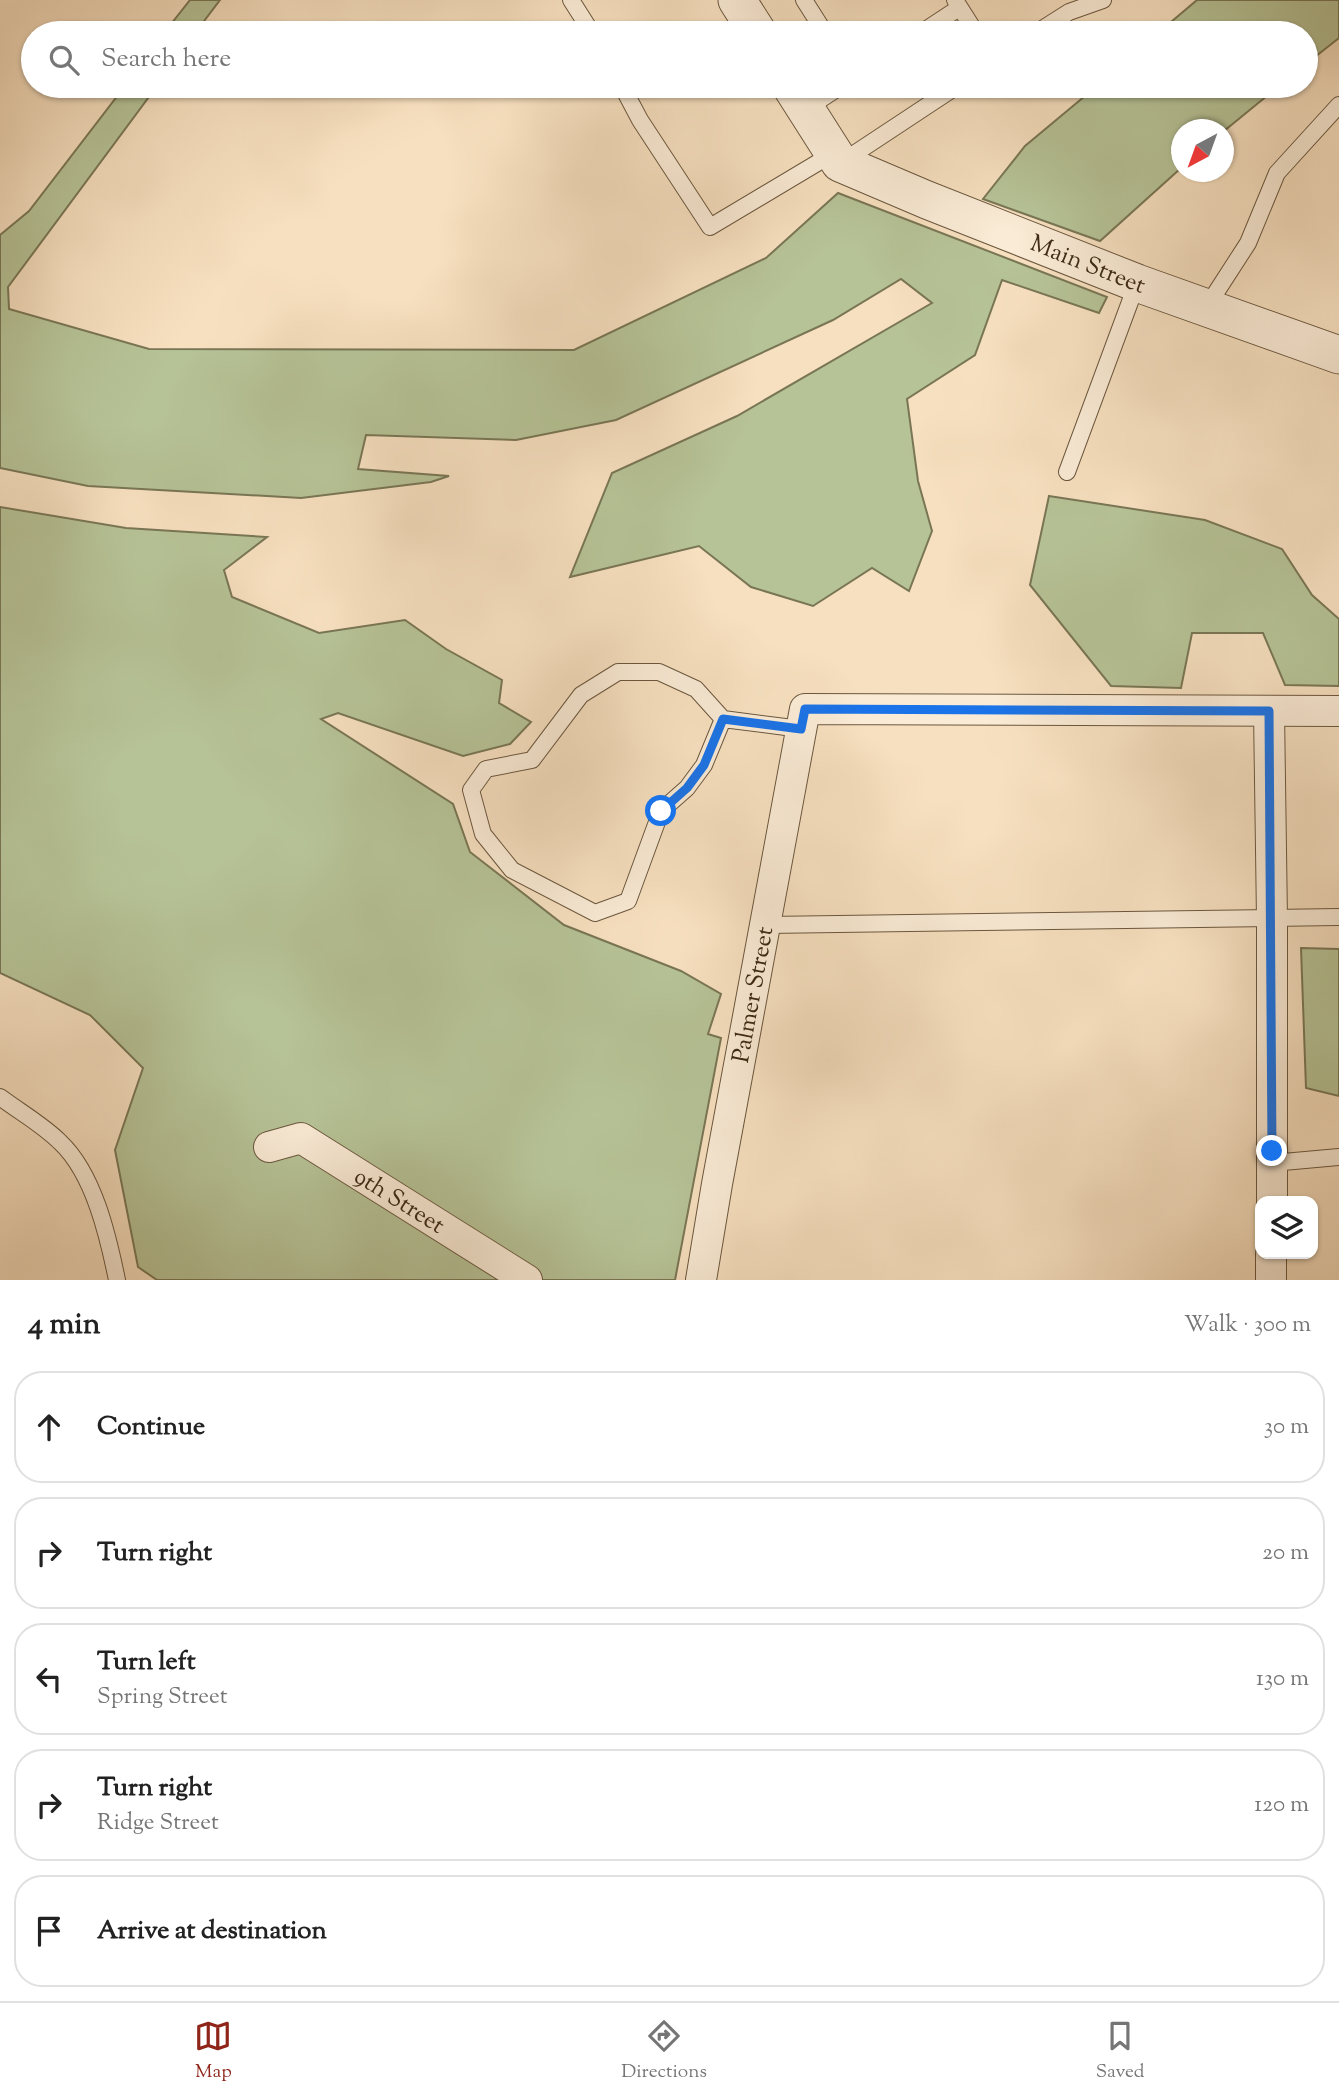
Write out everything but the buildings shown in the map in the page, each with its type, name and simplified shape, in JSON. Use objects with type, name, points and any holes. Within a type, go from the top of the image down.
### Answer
[{"type":"street","points":[[737,0],[750,21]]},
{"type":"street","points":[[800,98],[837,158]]},
{"type":"street","name":"Main Street","points":[[837,158],[927,200],[1137,283],[1339,355]]},
{"type":"street","points":[[803,719],[1339,710]]},
{"type":"street","points":[[1269,711],[1272,1196]]},
{"type":"street","name":"Palmer Street","points":[[701,1280],[803,719]]},
{"type":"street","name":"9th Street","points":[[269,1147],[301,1138],[527,1280]]},
{"type":"street","points":[[1271,1259],[1271,1280]]},
{"type":"lane","points":[[571,0],[584,21]]},
{"type":"lane","points":[[804,0],[817,21]]},
{"type":"lane","points":[[1055,21],[1069,12],[1102,0]]},
{"type":"lane","points":[[935,21],[957,4],[968,21]]},
{"type":"lane","points":[[628,98],[710,227],[837,158],[937,98]]},
{"type":"lane","points":[[1206,307],[1248,243],[1277,173],[1339,105]]},
{"type":"lane","points":[[1067,472],[1137,283]]},
{"type":"lane","points":[[723,719],[704,765],[687,788],[661,811],[628,901],[595,913],[512,870],[483,834],[471,790],[486,769],[532,760],[581,695],[618,672],[659,672],[695,690],[723,719],[803,719]]},
{"type":"lane","points":[[766,925],[1339,918]]},
{"type":"lane","points":[[0,1097],[61,1143],[86,1178],[111,1249],[117,1280]]},
{"type":"lane","points":[[1272,1163],[1339,1157]]},
{"type":"green space","points":[[190,0],[220,0],[204,21],[173,21]]},
{"type":"green space","points":[[1197,0],[1339,0],[1339,38],[1318,55],[1318,21],[1172,21]]},
{"type":"green space","points":[[116,98],[148,98],[8,287],[9,309],[149,349],[574,350],[766,258],[838,193],[1107,297],[1099,313],[1002,280],[975,355],[907,399],[918,481],[932,531],[909,591],[872,568],[813,606],[751,587],[699,546],[570,577],[612,473],[737,416],[932,303],[901,279],[833,320],[616,420],[516,440],[366,435],[358,469],[449,476],[431,482],[301,498],[88,486],[0,468],[0,235],[29,211]]},
{"type":"green space","points":[[1083,98],[1264,98],[1234,123],[1234,119],[1171,119],[1171,177],[1100,241],[983,199],[1025,146]]},
{"type":"green space","points":[[1049,496],[1205,520],[1282,549],[1312,595],[1339,619],[1339,686],[1285,685],[1263,633],[1192,633],[1181,688],[1111,686],[1030,585]]},
{"type":"green space","points":[[0,507],[126,528],[267,537],[224,570],[232,597],[319,633],[405,620],[446,649],[502,680],[499,703],[531,722],[510,744],[463,756],[338,713],[321,719],[453,804],[470,852],[564,925],[681,971],[721,994],[708,1034],[721,1038],[675,1280],[157,1280],[138,1267],[115,1150],[143,1068],[90,1015],[0,973]]},
{"type":"green space","points":[[1301,948],[1339,949],[1339,1096],[1306,1088]]},
{"type":"route","points":[[661,811],[687,788],[704,765],[723,719],[801,729],[805,709],[1269,711],[1272,1151]]}]
